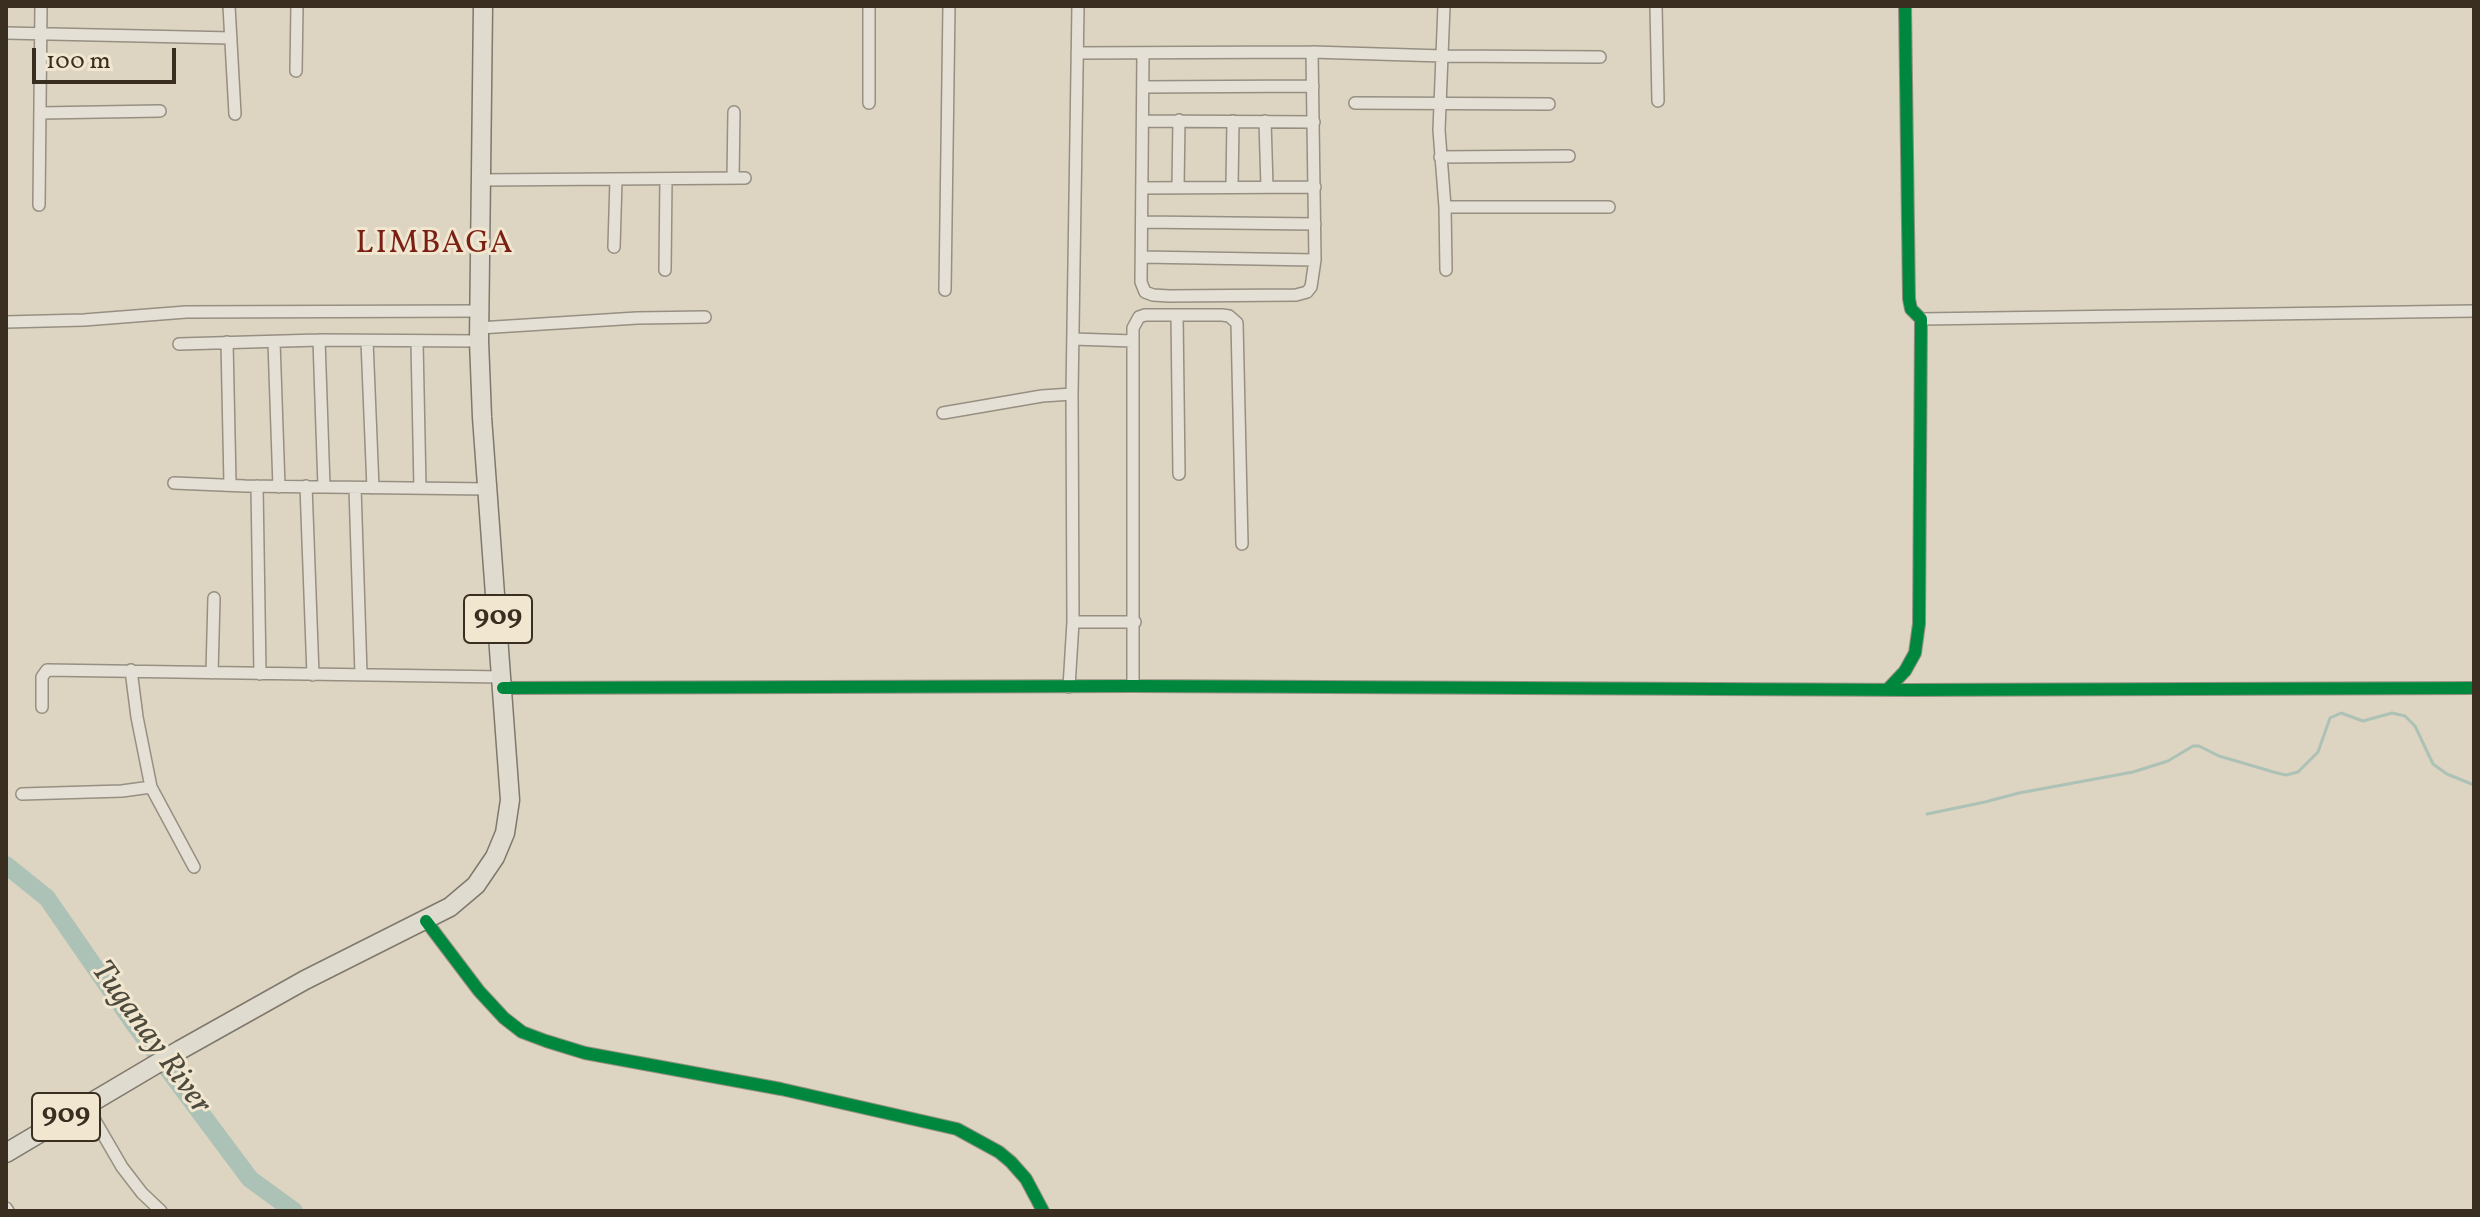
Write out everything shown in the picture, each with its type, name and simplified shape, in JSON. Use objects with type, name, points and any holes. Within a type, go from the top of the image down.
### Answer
[{"type":"main road","name":"909","points":[[6,1153],[305,980],[450,907],[476,885],[495,857],[505,833],[510,800],[482,417],[483,6]]},
{"type":"street","points":[[39,205],[41,6]]},
{"type":"street","points":[[229,6],[235,114]]},
{"type":"street","points":[[296,71],[297,6]]},
{"type":"street","points":[[869,6],[869,103]]},
{"type":"street","points":[[945,290],[949,6]]},
{"type":"street","points":[[1069,687],[1073,622],[1072,394],[1078,6]]},
{"type":"street","points":[[1444,6],[1440,157],[1446,270]]},
{"type":"street","points":[[1656,6],[1658,101]]},
{"type":"street","points":[[1905,6],[1909,299],[1915,316],[1921,319],[2474,311]]},
{"type":"street","points":[[6,33],[231,38]]},
{"type":"street","points":[[1077,53],[1312,52],[1600,57]]},
{"type":"street","points":[[1143,53],[1141,282],[1145,292],[1169,296],[1303,294],[1311,287],[1315,260],[1312,52]]},
{"type":"street","points":[[1143,87],[1313,86]]},
{"type":"street","points":[[1355,103],[1549,104]]},
{"type":"street","points":[[40,113],[160,111]]},
{"type":"street","points":[[481,180],[739,178],[734,112]]},
{"type":"street","points":[[1178,187],[1179,120]]},
{"type":"street","points":[[1143,121],[1314,122]]},
{"type":"street","points":[[1232,187],[1233,121]]},
{"type":"street","points":[[1265,121],[1267,187]]},
{"type":"street","points":[[1440,157],[1569,156]]},
{"type":"street","points":[[665,270],[666,179]]},
{"type":"street","points":[[614,247],[616,180]]},
{"type":"street","points":[[1142,188],[1315,187]]},
{"type":"street","points":[[1445,207],[1609,207]]},
{"type":"street","points":[[1142,222],[1315,224]]},
{"type":"street","points":[[1142,257],[1315,260]]},
{"type":"street","points":[[6,322],[186,312],[480,327],[623,318],[705,317]]},
{"type":"street","points":[[1177,315],[1179,474]]},
{"type":"street","points":[[1133,686],[1133,328],[1139,317],[1222,315],[1229,316],[1237,323],[1242,544]]},
{"type":"street","points":[[1888,689],[1905,671],[1915,653],[1919,624],[1921,319]]},
{"type":"street","points":[[179,344],[319,340],[417,342],[480,327]]},
{"type":"street","points":[[1073,339],[1133,341]]},
{"type":"street","points":[[319,340],[324,487]]},
{"type":"street","points":[[367,341],[373,488]]},
{"type":"street","points":[[227,342],[230,484]]},
{"type":"street","points":[[274,342],[279,487]]},
{"type":"street","points":[[417,342],[420,488]]},
{"type":"street","points":[[943,413],[1072,394]]},
{"type":"street","points":[[174,483],[488,489]]},
{"type":"street","points":[[257,486],[260,674]]},
{"type":"street","points":[[306,486],[313,675]]},
{"type":"street","points":[[355,488],[361,674]]},
{"type":"street","points":[[212,673],[214,598]]},
{"type":"street","points":[[1073,622],[1135,622]]},
{"type":"street","points":[[42,707],[42,677],[47,670],[361,674],[502,682],[1069,687],[2474,688]]},
{"type":"street","points":[[131,670],[151,787],[194,867]]},
{"type":"street","points":[[22,794],[122,791],[151,787]]},
{"type":"street","points":[[426,921],[479,991],[522,1032],[585,1053],[781,1089],[957,1129],[1011,1162],[1031,1187],[1043,1211]]},
{"type":"street","points":[[86,1105],[122,1167],[161,1211]]},
{"type":"waterway","points":[[1927,814],[2133,772],[2168,761],[2193,746],[2286,775],[2298,772],[2318,752],[2330,718],[2341,713],[2363,721],[2392,713],[2405,716],[2415,726],[2433,764],[2447,774],[2474,785]]},
{"type":"waterway","name":"Tuganay River","points":[[6,865],[47,898],[132,1021],[250,1179],[294,1211]]},
{"type":"cycle path","points":[[1888,689],[1905,671],[1915,653],[1919,624],[1921,319],[1911,309],[1909,299],[1905,6]]},
{"type":"cycle path","points":[[503,688],[2474,688]]},
{"type":"cycle path","points":[[426,921],[479,991],[522,1032],[585,1053],[781,1089],[957,1129],[1011,1162],[1026,1179],[1043,1211]]},
{"type":"district","name":"LIMBAGA","points":[[435,246]]}]
